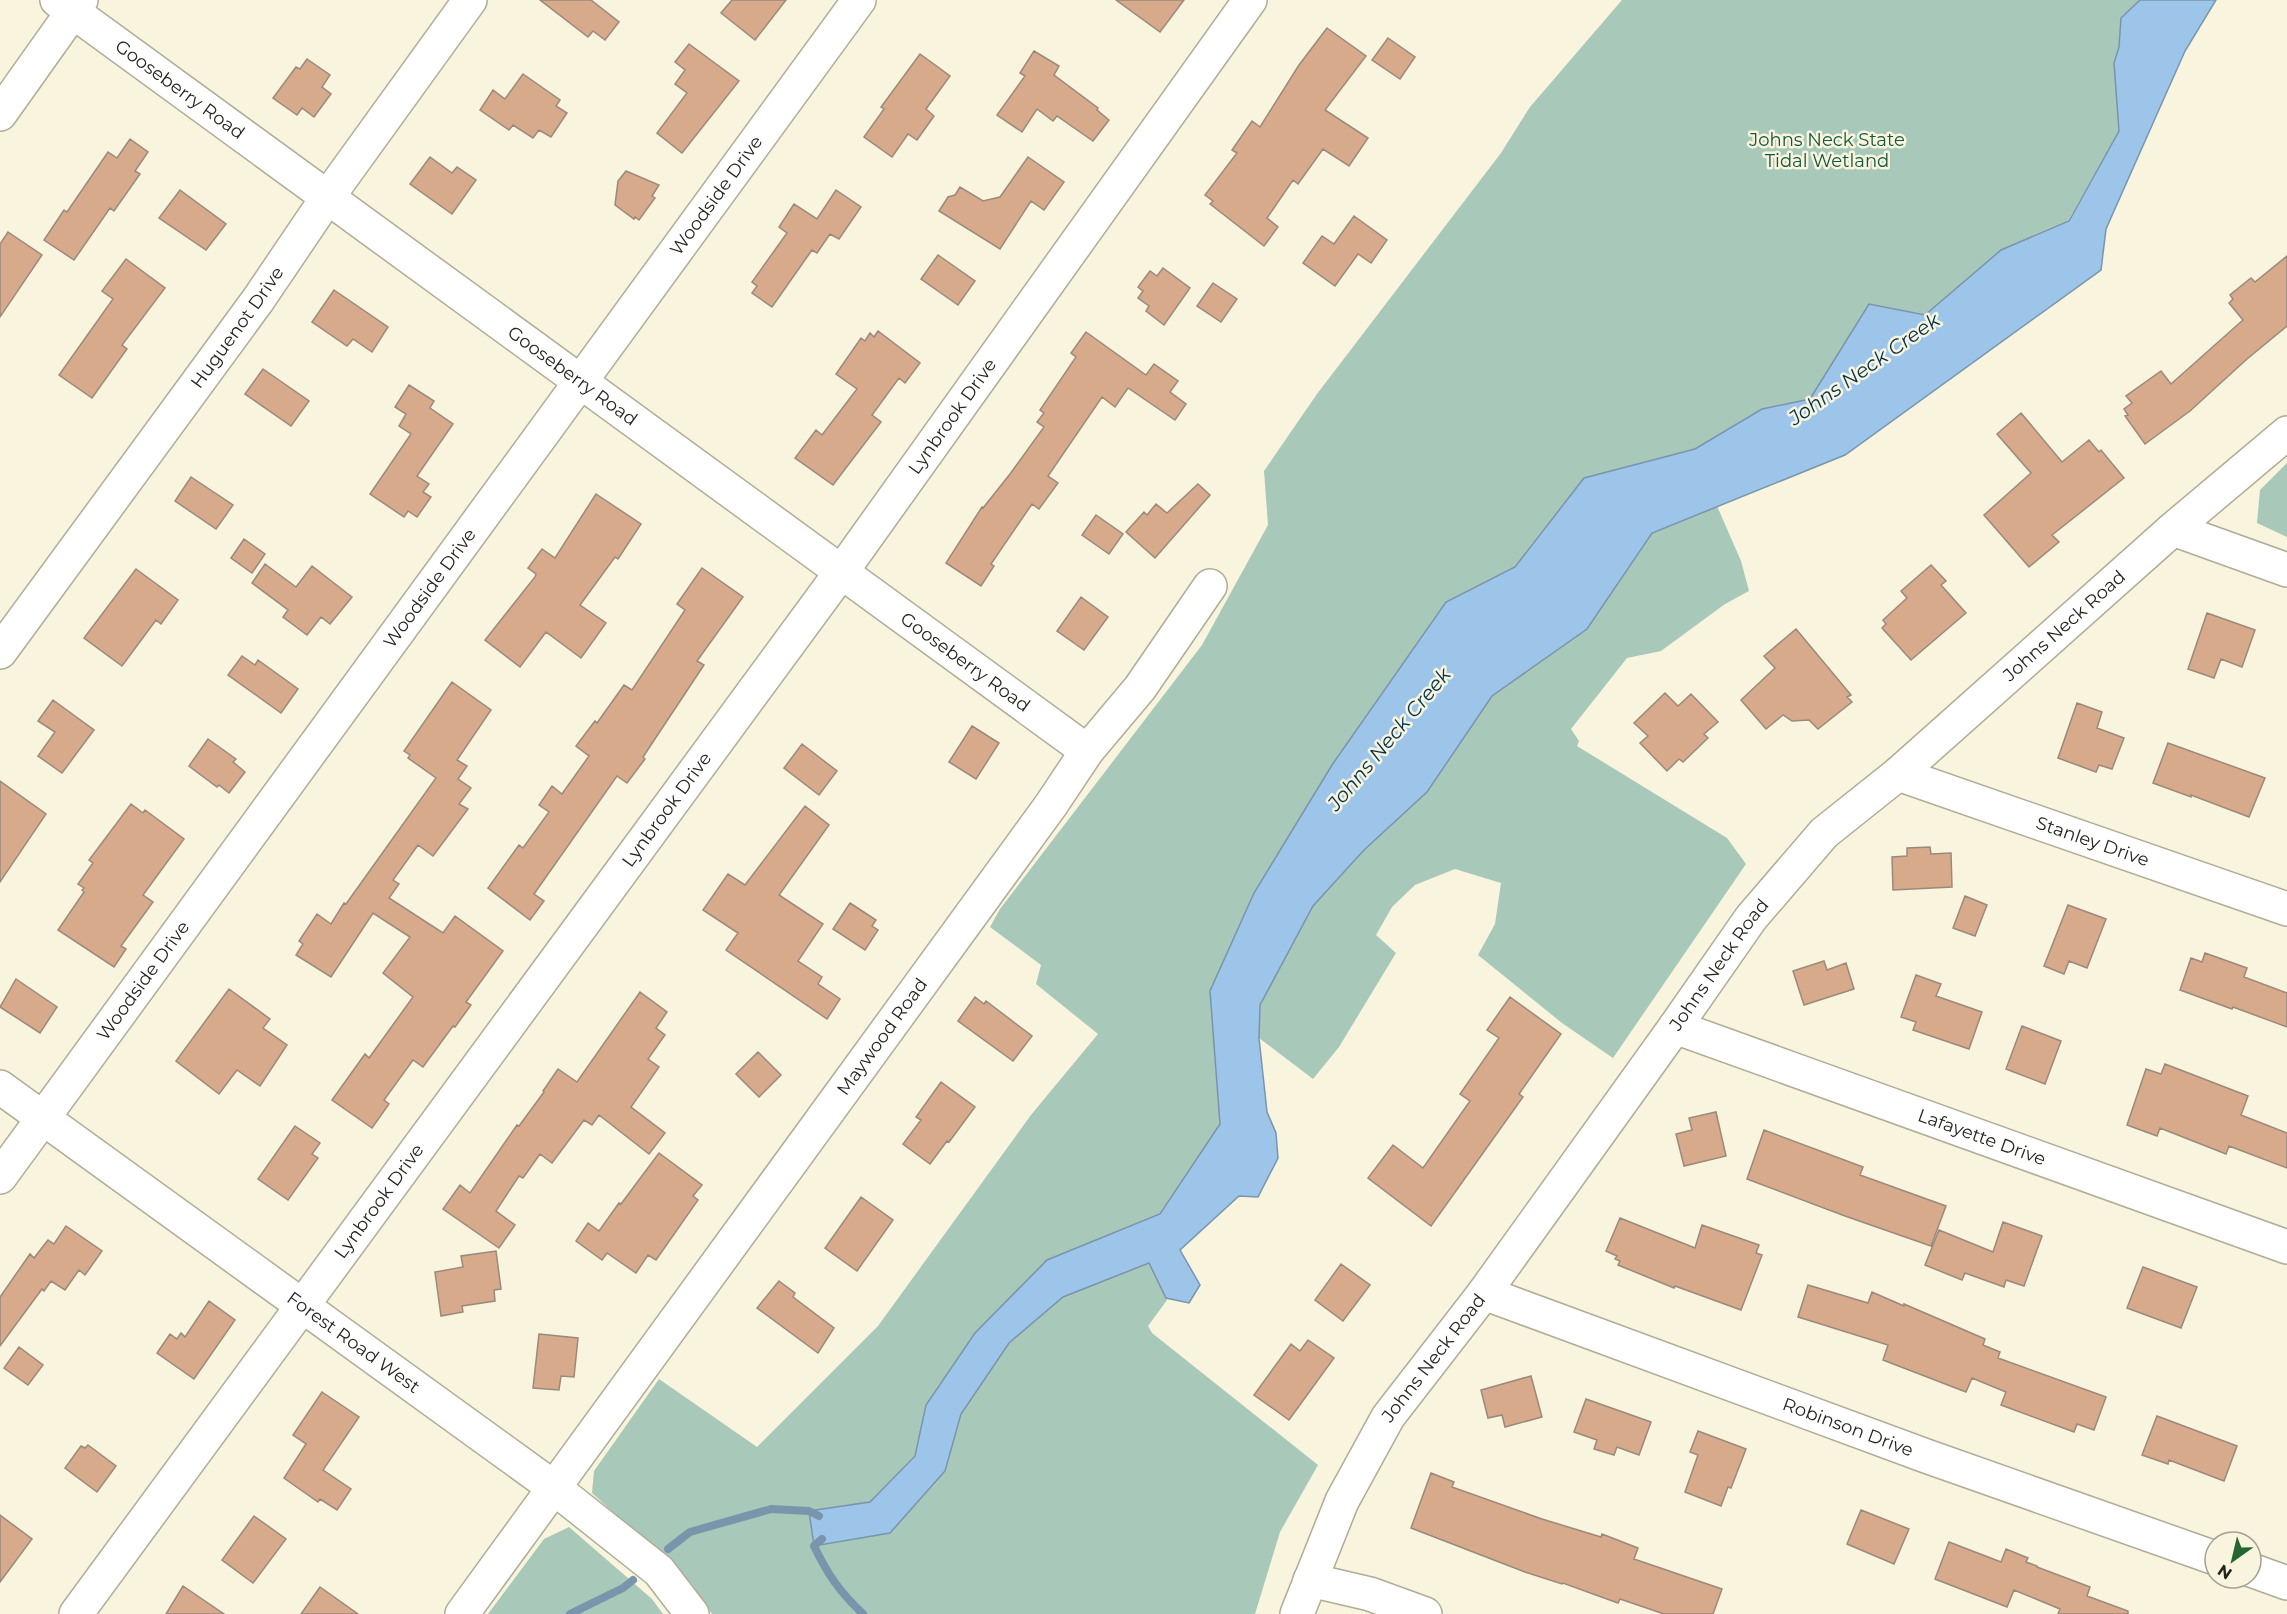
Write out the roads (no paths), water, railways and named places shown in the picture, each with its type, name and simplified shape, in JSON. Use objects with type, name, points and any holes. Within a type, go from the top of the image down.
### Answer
[{"type":"street","name":"Huguenot Drive","points":[[0,652],[252,309],[327,198],[470,0]]},
{"type":"street","name":"Woodside Drive","points":[[0,1177],[860,0]]},
{"type":"street","name":"Lynbrook Drive","points":[[76,1614],[842,571],[1250,0]]},
{"type":"street","name":"Gooseberry Road","points":[[70,4],[327,198],[1087,750]]},
{"type":"street","points":[[0,114],[70,4]]},
{"type":"street","name":"Johns Neck Road","points":[[1297,1614],[1342,1501],[1388,1417],[1484,1293],[1751,918],[1824,833],[1898,774],[2173,529],[2287,434]]},
{"type":"street","points":[[2173,529],[2287,570]]},
{"type":"street","name":"Maywood Road","points":[[462,1614],[1044,814],[1087,750],[1140,688],[1210,586]]},
{"type":"street","name":"Stanley Drive","points":[[1898,774],[2287,909]]},
{"type":"street","name":"Lafayette Drive","points":[[1675,1027],[2287,1247]]},
{"type":"street","name":"Forest Road West","points":[[0,1087],[553,1487],[659,1571],[692,1614]]},
{"type":"street","name":"Robinson Drive","points":[[1484,1293],[1926,1456],[2203,1554]]},
{"type":"street","points":[[2263,1574],[2287,1583]]},
{"type":"street","points":[[1310,1580],[1370,1594],[1425,1614]]},
{"type":"water","points":[[2140,0],[2216,0],[2185,51],[2106,229],[2101,270],[1845,455],[1652,533],[1587,629],[1492,696],[1427,792],[1364,850],[1313,906],[1260,1005],[1259,1038],[1267,1112],[1276,1133],[1278,1158],[1258,1197],[1239,1196],[1180,1250],[1200,1285],[1189,1303],[1166,1298],[1149,1263],[1063,1297],[1009,1343],[961,1414],[945,1471],[890,1533],[814,1546],[809,1511],[870,1502],[915,1456],[926,1405],[975,1333],[1047,1260],[1160,1214],[1220,1124],[1210,991],[1254,893],[1332,765],[1446,602],[1515,567],[1584,478],[1695,449],[1762,409],[1810,399],[1869,304],[1925,315],[2001,250],[2069,221],[2119,131],[2114,63],[2119,47],[2121,18]]},
{"type":"waterway","name":"Johns Neck Creek","points":[[668,1549],[690,1532],[771,1509],[809,1511],[819,1516]]},
{"type":"waterway","points":[[822,1539],[814,1546],[824,1566],[847,1598],[863,1614]]},
{"type":"waterway","name":"Johns Neck Creek","points":[[570,1614],[623,1588],[633,1580]]},
{"type":"park label","name":"Johns Neck State Tidal Wetland","points":[[1827,150]]}]
